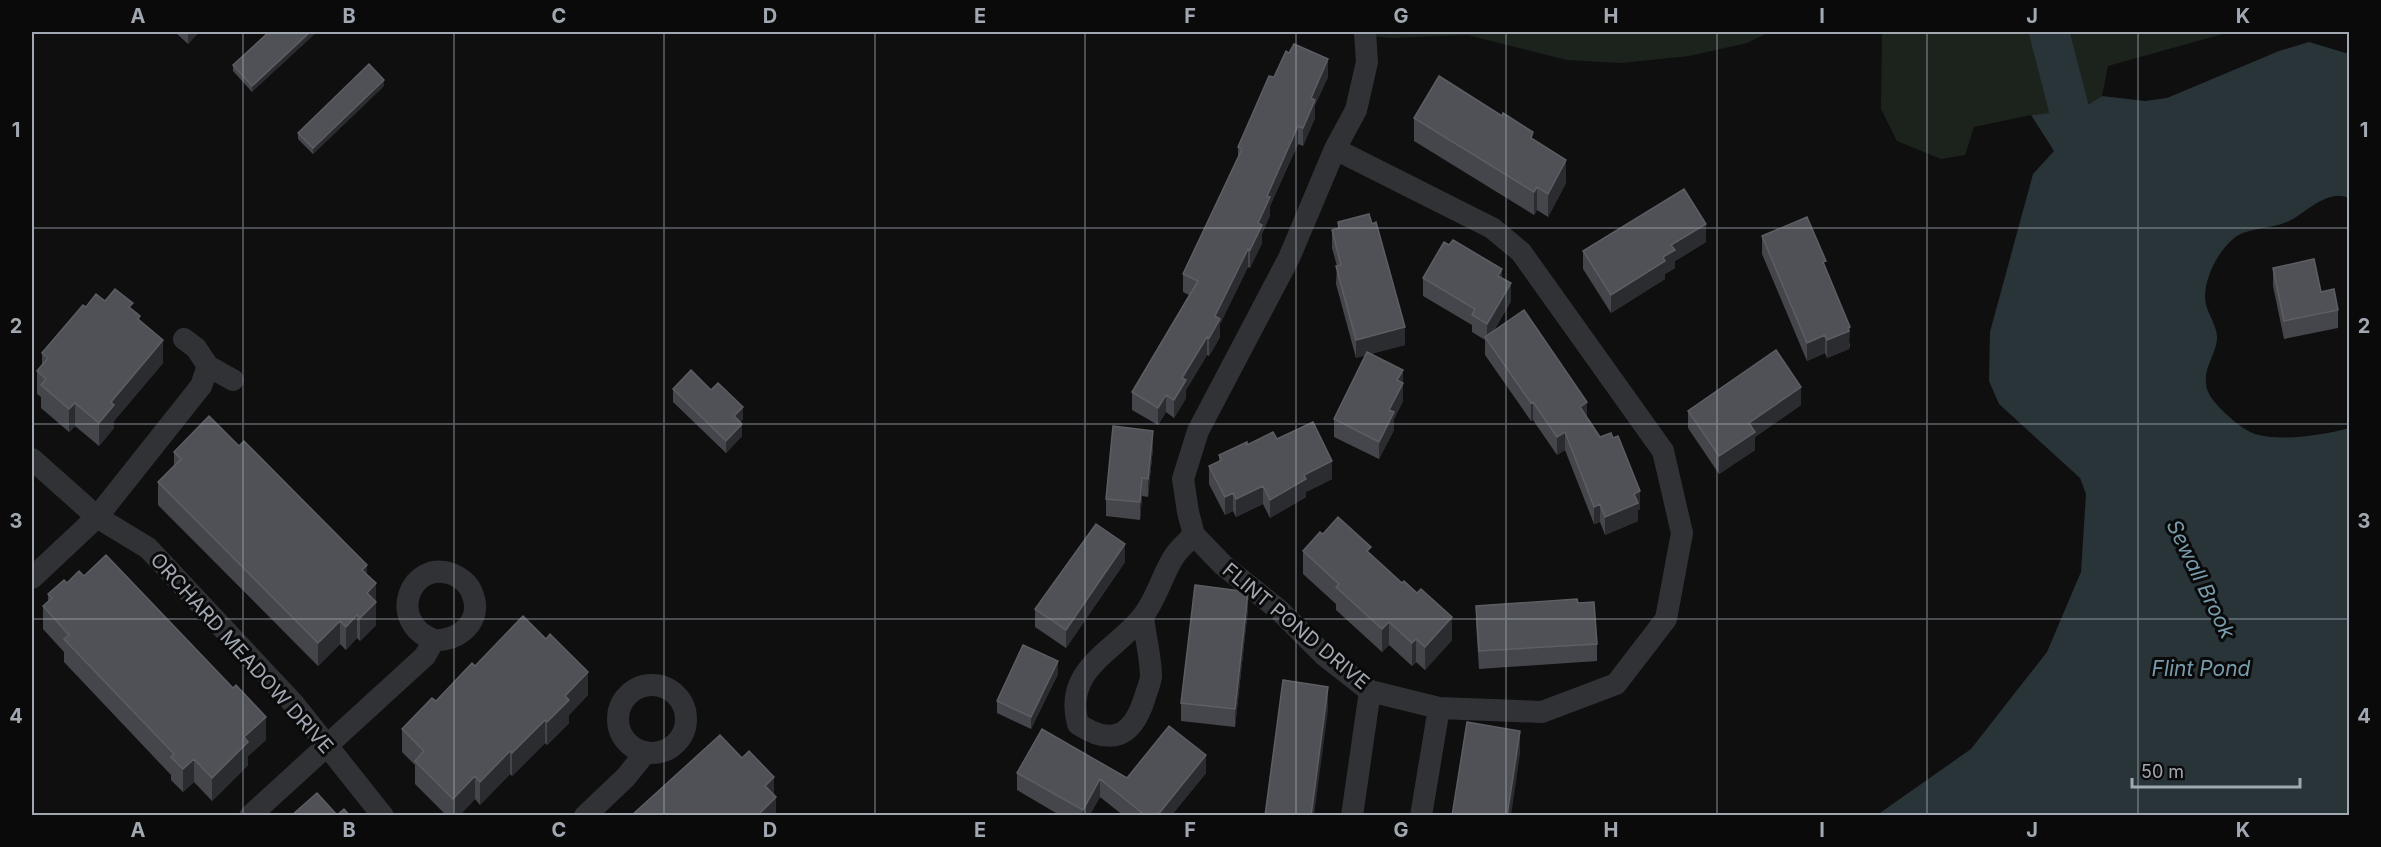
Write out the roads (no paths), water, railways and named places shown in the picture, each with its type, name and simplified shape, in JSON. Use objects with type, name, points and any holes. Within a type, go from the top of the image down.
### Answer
[{"type":"street","points":[[1143,616],[1151,679],[1139,715],[1126,732],[1110,738],[1093,734],[1078,724],[1073,707],[1077,689],[1095,659],[1143,616],[1175,554],[1194,535],[1188,512],[1184,479],[1197,434],[1289,258],[1335,149],[1356,110],[1367,62],[1365,32]]},
{"type":"street","name":"FLINT POND DRIVE","points":[[1194,535],[1223,566],[1279,610],[1324,654],[1370,691],[1439,708],[1542,712],[1616,684],[1666,619],[1682,533],[1663,450],[1521,252],[1492,228],[1335,149]]},
{"type":"street","points":[[183,339],[196,348],[208,366],[233,380]]},
{"type":"street","points":[[32,578],[97,517],[201,386],[208,366]]},
{"type":"street","name":"ORCHARD MEADOW DRIVE","points":[[32,459],[97,517],[147,548],[294,704],[383,816]]},
{"type":"street","points":[[250,816],[425,656],[434,640]]},
{"type":"street","points":[[1352,816],[1370,691]]},
{"type":"street","points":[[1421,816],[1439,708]]},
{"type":"street","points":[[585,816],[626,777],[646,752]]},
{"type":"water","name":"Flint Pond","points":[[2309,42],[2349,54],[2349,198],[2334,196],[2327,198],[2286,222],[2239,235],[2221,252],[2208,278],[2205,297],[2217,335],[2215,350],[2207,371],[2206,387],[2219,407],[2237,424],[2255,434],[2289,437],[2315,435],[2349,428],[2349,815],[1877,815],[1971,749],[2047,652],[2081,572],[2086,494],[2080,478],[1999,404],[1989,381],[1990,332],[2033,174],[2054,151],[2031,115],[2081,109],[2102,96],[2145,101],[2167,98],[2279,51]]},
{"type":"waterway","points":[[2049,32],[2083,163]]},
{"type":"water label","name":"Sewall Brook","points":[[2201,579]]}]
